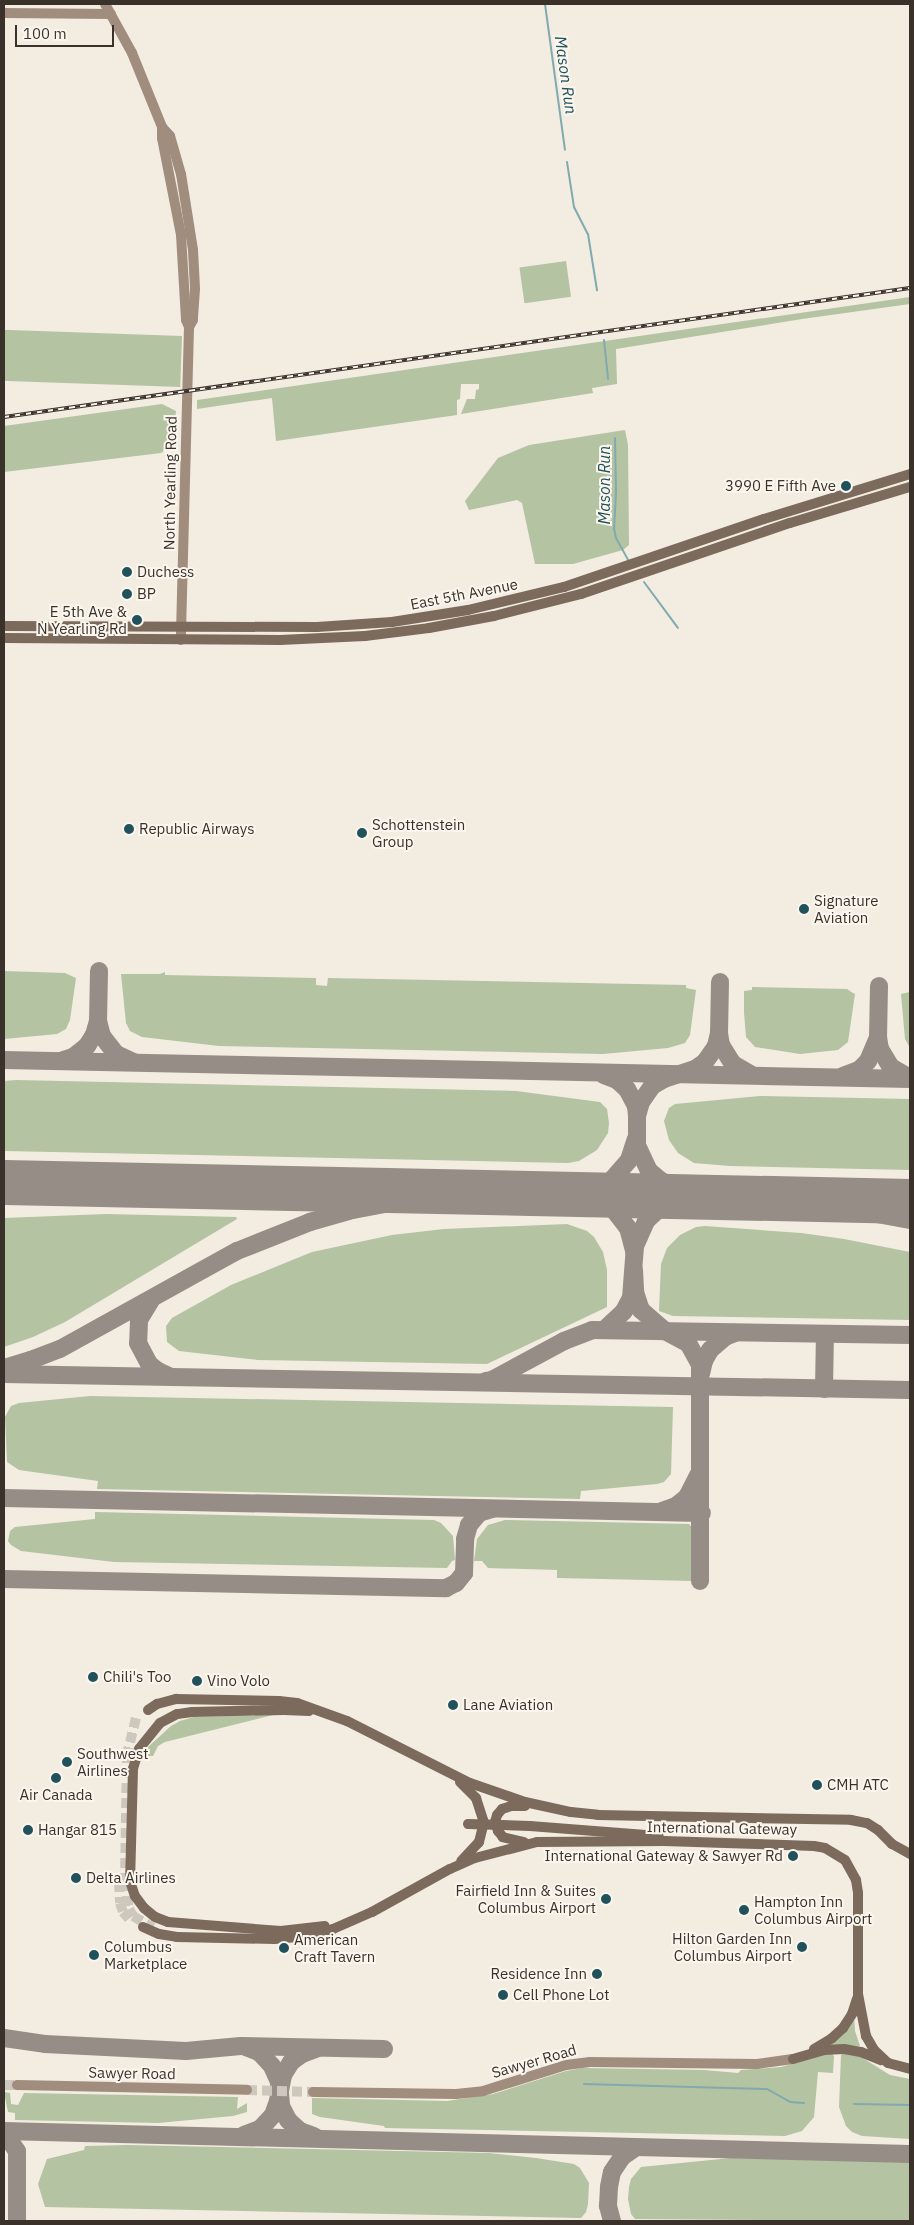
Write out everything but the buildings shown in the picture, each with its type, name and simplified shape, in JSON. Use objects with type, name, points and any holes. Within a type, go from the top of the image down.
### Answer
[{"type":"main road","name":"East 5th Avenue","points":[[4,626],[181,628],[346,626],[416,618],[499,604],[573,585],[764,519],[910,474]]},
{"type":"main road","name":"East 5th Avenue","points":[[4,638],[280,640],[365,636],[494,616],[581,594],[790,523],[910,487]]},
{"type":"main road","points":[[148,1710],[157,1704],[176,1699],[279,1701],[315,1708],[347,1721]]},
{"type":"main road","points":[[347,1721],[322,1713],[295,1710],[192,1712],[167,1718],[147,1736],[139,1749],[133,1769],[130,1850],[131,1887],[144,1908],[155,1917],[168,1922],[281,1931],[332,1925],[372,1912]]},
{"type":"main road","name":"International Gateway","points":[[347,1721],[448,1773],[504,1796],[571,1812],[598,1816],[851,1820],[867,1822],[892,1844],[910,1854]]},
{"type":"main road","points":[[448,1773],[473,1795],[481,1810],[484,1822],[482,1834],[477,1845],[450,1869]]},
{"type":"main road","points":[[537,1842],[510,1839],[501,1835],[496,1824],[499,1812],[515,1806],[571,1812]]},
{"type":"main road","points":[[468,1824],[530,1826],[645,1834],[708,1842]]},
{"type":"main road","name":"International Gateway","points":[[372,1912],[450,1869],[484,1855],[537,1842],[595,1840],[708,1842],[825,1848],[845,1860],[854,1874],[858,1893],[858,1994],[866,2036],[874,2050],[888,2063]]},
{"type":"main road","points":[[143,1927],[160,1934],[177,1937],[291,1938],[322,1934],[372,1912]]},
{"type":"main road","points":[[792,2059],[821,2045],[843,2028],[852,2014],[858,1994]]},
{"type":"main road","points":[[792,2059],[824,2050],[844,2049],[861,2052],[888,2063],[910,2069]]},
{"type":"street","name":"North Yearling Road","points":[[105,4],[147,86],[162,127],[170,136],[190,226],[195,289],[193,320],[189,328],[181,640]]},
{"type":"street","points":[[4,12],[111,14]]},
{"type":"street","name":"Sawyer Road","points":[[313,2092],[463,2094],[499,2087],[566,2065],[590,2062],[758,2064],[792,2059]]},
{"type":"street","name":"Sawyer Road","points":[[17,2085],[247,2090]]},
{"type":"green space","points":[[566,261],[571,297],[524,303],[519,268]]},
{"type":"green space","points":[[910,297],[910,304],[802,319],[616,349],[617,384],[592,388],[593,393],[461,414],[467,399],[475,399],[479,384],[461,384],[460,399],[457,400],[457,415],[276,441],[272,398],[197,409],[197,400]]},
{"type":"green space","points":[[4,330],[182,336],[180,387],[4,381]]},
{"type":"green space","points":[[162,404],[176,411],[172,445],[161,453],[4,472],[4,426]]},
{"type":"green space","points":[[625,430],[628,445],[629,545],[623,550],[573,564],[535,564],[522,503],[517,500],[469,510],[465,501],[498,458],[529,445]]},
{"type":"green space","points":[[4,971],[65,973],[76,978],[70,1020],[66,1029],[57,1034],[4,1039]]},
{"type":"green space","points":[[165,972],[165,975],[316,978],[316,985],[327,986],[328,978],[686,985],[686,988],[696,990],[690,1035],[685,1043],[668,1048],[603,1054],[219,1046],[142,1037],[130,1031],[126,1023],[121,974],[160,974]]},
{"type":"green space","points":[[752,987],[847,989],[855,994],[848,1042],[838,1050],[800,1054],[755,1047],[746,1037],[744,1012],[744,991],[752,990]]},
{"type":"green space","points":[[910,992],[910,1048],[905,1039],[901,994]]},
{"type":"green space","points":[[4,1081],[516,1091],[600,1102],[607,1109],[609,1123],[608,1133],[597,1150],[579,1161],[568,1163],[4,1151]]},
{"type":"green space","points":[[760,1096],[910,1099],[910,1170],[730,1166],[694,1163],[678,1153],[669,1140],[664,1121],[669,1108],[675,1104]]},
{"type":"green space","points":[[106,1214],[236,1217],[237,1219],[65,1322],[33,1337],[4,1347],[4,1218]]},
{"type":"green space","points":[[567,1224],[587,1231],[594,1237],[603,1252],[607,1270],[607,1307],[487,1364],[258,1360],[179,1351],[167,1342],[166,1326],[172,1318],[231,1285],[312,1252],[392,1235],[444,1229]]},
{"type":"green space","points":[[705,1226],[801,1233],[910,1252],[910,1320],[673,1316],[659,1311],[661,1264],[667,1248],[680,1235],[696,1227]]},
{"type":"green space","points":[[90,1396],[673,1407],[671,1474],[664,1482],[657,1484],[581,1491],[580,1499],[97,1489],[98,1481],[19,1470],[7,1462],[5,1417],[11,1406],[19,1403]]},
{"type":"green space","points":[[95,1512],[434,1520],[441,1523],[453,1536],[455,1560],[447,1568],[114,1562],[21,1551],[8,1541],[10,1531],[15,1527],[95,1519]]},
{"type":"green space","points":[[505,1520],[689,1524],[696,1532],[695,1579],[693,1581],[557,1578],[557,1570],[488,1568],[482,1561],[474,1561],[477,1539],[488,1525]]},
{"type":"green space","points":[[273,1715],[165,1742],[158,1746],[153,1756],[148,1756],[148,1747],[171,1726],[180,1721],[194,1717]]},
{"type":"green space","points":[[854,2016],[855,2031],[860,2046],[829,2045]]},
{"type":"green space","points":[[831,2053],[834,2056],[833,2073],[818,2072],[814,2117],[802,2131],[785,2136],[385,2128],[384,2126],[320,2117],[312,2114],[312,2098],[447,2101],[493,2094],[566,2071],[582,2068],[704,2070],[738,2073],[741,2070],[781,2067]]},
{"type":"green space","points":[[843,2053],[861,2057],[890,2075],[910,2079],[910,2139],[862,2136],[852,2132],[846,2126],[839,2107],[841,2055]]},
{"type":"green space","points":[[4,2092],[10,2093],[11,2104],[18,2105],[24,2093],[238,2097],[237,2109],[247,2103],[247,2112],[233,2116],[158,2123],[15,2120],[15,2113],[8,2112]]},
{"type":"green space","points":[[127,2145],[489,2153],[536,2158],[574,2164],[580,2168],[589,2183],[588,2204],[586,2212],[581,2218],[45,2207],[38,2184],[47,2159],[84,2150],[85,2146]]},
{"type":"green space","points":[[731,2158],[910,2161],[910,2221],[635,2219],[631,2214],[628,2199],[629,2187],[631,2179],[641,2167]]},
{"type":"waterway","name":"Mason Run","points":[[545,4],[565,150]]},
{"type":"waterway","name":"Mason Run","points":[[567,162],[574,207],[588,234],[597,290]]},
{"type":"waterway","name":"Mason Run","points":[[604,340],[608,379]]},
{"type":"waterway","name":"Mason Run","points":[[615,438],[616,492],[614,528],[616,538],[628,560]]},
{"type":"waterway","name":"Mason Run","points":[[644,582],[678,628]]},
{"type":"waterway","points":[[584,2084],[767,2089],[790,2102],[804,2103]]},
{"type":"waterway","points":[[854,2104],[910,2105]]},
{"type":"taxiway","points":[[99,971],[98,1021],[102,1036],[116,1054],[133,1062]]},
{"type":"taxiway","points":[[720,982],[719,1033],[721,1045],[733,1064],[752,1075]]},
{"type":"taxiway","points":[[879,986],[878,1037],[880,1049],[891,1067],[910,1078]]},
{"type":"taxiway","points":[[63,1060],[73,1057],[87,1046],[94,1035],[98,1021]]},
{"type":"taxiway","points":[[695,1196],[661,1181],[649,1171],[637,1145],[637,1116],[641,1102],[652,1086],[664,1079],[695,1069],[705,1062],[716,1046],[719,1033]]},
{"type":"taxiway","points":[[843,1076],[859,1070],[868,1061],[878,1037]]},
{"type":"taxiway","points":[[4,1060],[910,1079]]},
{"type":"taxiway","points":[[604,1075],[617,1080],[627,1089],[636,1106],[637,1116]]},
{"type":"taxiway","points":[[577,1193],[610,1182],[629,1160],[636,1139]]},
{"type":"taxiway","points":[[4,1186],[44,1183]]},
{"type":"taxiway","points":[[4,1368],[60,1349],[237,1251],[310,1222],[348,1211],[383,1204],[504,1192]]},
{"type":"taxiway","points":[[576,1194],[595,1197],[610,1205],[628,1228],[634,1251]]},
{"type":"taxiway","points":[[605,1329],[624,1311],[631,1298],[635,1246],[646,1221],[660,1208],[675,1200],[695,1196]]},
{"type":"taxiway","points":[[742,1197],[828,1205],[910,1220]]},
{"type":"taxiway","points":[[634,1270],[635,1292],[641,1310],[665,1331],[688,1343],[700,1365],[700,1581]]},
{"type":"taxiway","points":[[151,1300],[139,1320],[138,1343],[149,1364],[171,1377]]},
{"type":"taxiway","points":[[486,1381],[492,1380],[564,1341],[592,1330],[910,1335]]},
{"type":"taxiway","points":[[701,1374],[704,1361],[710,1350],[725,1337],[735,1333]]},
{"type":"taxiway","points":[[824,1389],[825,1334]]},
{"type":"taxiway","points":[[4,1374],[910,1390]]},
{"type":"taxiway","points":[[662,1511],[676,1506],[687,1497],[698,1475]]},
{"type":"taxiway","points":[[4,1498],[702,1513]]},
{"type":"taxiway","points":[[4,1579],[446,1588],[456,1583],[464,1573],[465,1539],[469,1525],[479,1513],[492,1509]]},
{"type":"taxiway","points":[[4,2038],[45,2044],[186,2051],[241,2046],[384,2049]]},
{"type":"taxiway","points":[[246,2047],[259,2052],[272,2066],[279,2082],[281,2106],[288,2120],[300,2131],[314,2136]]},
{"type":"taxiway","points":[[244,2135],[260,2129],[273,2115],[283,2075],[291,2062],[302,2054],[316,2049]]},
{"type":"taxiway","points":[[4,2131],[910,2154]]},
{"type":"taxiway","points":[[4,2132],[17,2151],[17,2221]]},
{"type":"taxiway","points":[[612,2221],[608,2206],[612,2172],[622,2157],[635,2148]]},
{"type":"runway","points":[[4,1182],[910,1201]]},
{"type":"tunnel","points":[[136,1718],[127,1753],[125,1881],[129,1909],[133,1916],[153,1928]]},
{"type":"tunnel","points":[[119,1882],[120,1903],[123,1912],[129,1919]]},
{"type":"tunnel","points":[[4,2085],[17,2085]]},
{"type":"tunnel","points":[[247,2090],[313,2092]]},
{"type":"railway","points":[[4,417],[910,288]]},
{"type":"place","name":"3990 E Fifth Ave","points":[[846,486]]},
{"type":"place","name":"Duchess","points":[[127,572]]},
{"type":"place","name":"BP","points":[[127,594]]},
{"type":"place","name":"E 5th Ave & N Yearling Rd","points":[[137,620]]},
{"type":"place","name":"Republic Airways","points":[[129,829]]},
{"type":"place","name":"Schottenstein Group","points":[[362,833]]},
{"type":"place","name":"Signature Aviation","points":[[804,909]]},
{"type":"place","name":"Chili's Too","points":[[93,1677]]},
{"type":"place","name":"Vino Volo","points":[[197,1681]]},
{"type":"place","name":"Lane Aviation","points":[[453,1705]]},
{"type":"place","name":"Southwest Airlines","points":[[67,1762]]},
{"type":"place","name":"Air Canada","points":[[56,1778]]},
{"type":"place","name":"CMH ATC","points":[[817,1785]]},
{"type":"place","name":"Hangar 815","points":[[28,1830]]},
{"type":"place","name":"International Gateway & Sawyer Rd","points":[[793,1856]]},
{"type":"place","name":"Delta Airlines","points":[[76,1878]]},
{"type":"place","name":"Fairfield Inn & Suites Columbus Airport","points":[[606,1899]]},
{"type":"place","name":"Hampton Inn Columbus Airport","points":[[744,1910]]},
{"type":"place","name":"Hilton Garden Inn Columbus Airport","points":[[802,1947]]},
{"type":"place","name":"American Craft Tavern","points":[[284,1948]]},
{"type":"place","name":"Columbus Marketplace","points":[[94,1955]]},
{"type":"place","name":"Residence Inn","points":[[597,1974]]},
{"type":"place","name":"Cell Phone Lot","points":[[503,1995]]}]
